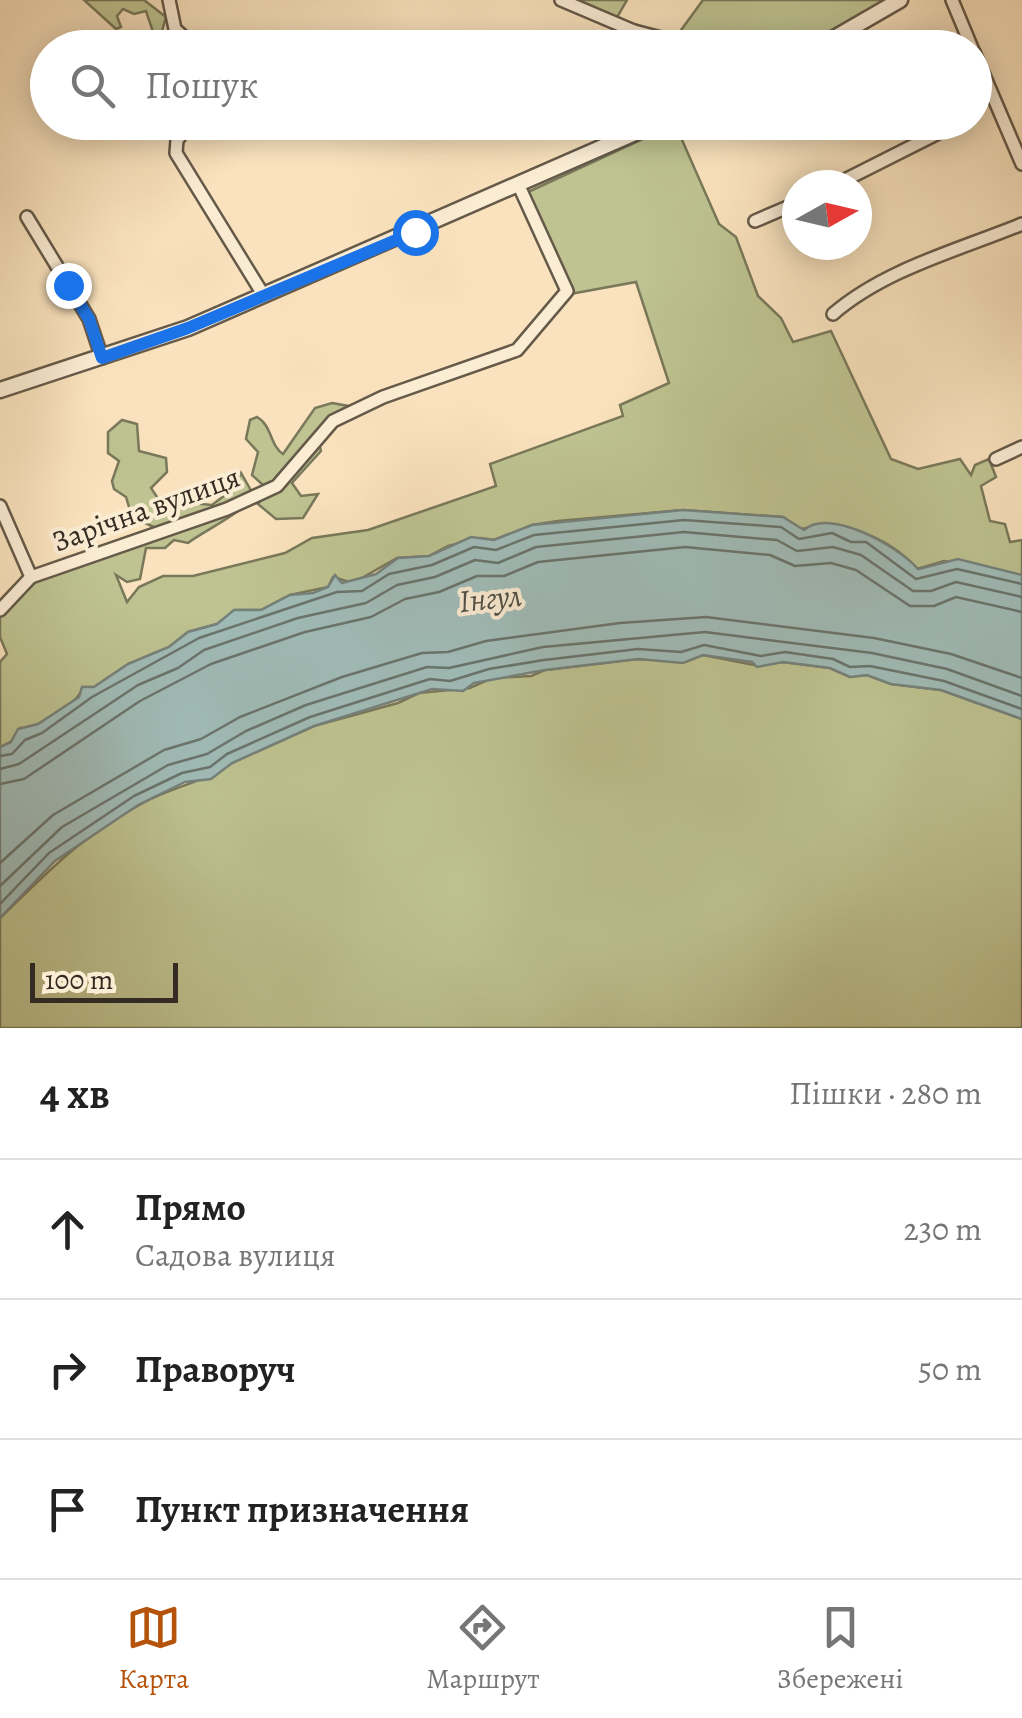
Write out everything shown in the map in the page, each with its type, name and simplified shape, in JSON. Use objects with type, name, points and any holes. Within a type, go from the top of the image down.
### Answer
[{"type":"street","points":[[169,0],[176,30]]},
{"type":"street","points":[[560,0],[632,30]]},
{"type":"street","points":[[847,30],[900,0]]},
{"type":"street","points":[[952,0],[965,30]]},
{"type":"street","points":[[992,101],[1022,164]]},
{"type":"street","points":[[176,140],[176,153],[264,296]]},
{"type":"street","points":[[0,390],[102,358],[264,296],[519,186],[613,140]]},
{"type":"street","points":[[865,170],[924,140]]},
{"type":"street","name":"Зарічна вулиця","points":[[0,610],[31,577],[227,509],[277,486],[333,420],[517,350],[567,292],[519,186]]},
{"type":"street","points":[[755,222],[782,210]]},
{"type":"street","points":[[27,218],[89,319],[102,358]]},
{"type":"street","points":[[832,314],[854,297],[930,259],[1022,224]]},
{"type":"street","points":[[996,459],[1022,447]]},
{"type":"street","name":"Зарічна вулиця","points":[[0,506],[31,577]]},
{"type":"green space","points":[[84,0],[144,0],[166,17],[162,30],[152,30],[146,11],[134,14],[123,9],[117,16],[121,27],[116,29]]},
{"type":"green space","points":[[565,0],[627,0],[616,19],[653,30],[643,30]]},
{"type":"green space","points":[[703,0],[892,0],[838,30],[681,30]]},
{"type":"green space","points":[[640,140],[682,140],[719,224],[736,237],[758,296],[781,318],[793,342],[831,331],[891,459],[918,469],[960,459],[971,475],[975,465],[989,459],[996,477],[981,486],[990,521],[1005,524],[1010,542],[1022,540],[1022,575],[944,561],[917,569],[892,547],[862,533],[831,527],[800,529],[783,517],[683,510],[532,525],[494,540],[481,538],[448,546],[429,556],[397,558],[353,583],[333,577],[328,587],[290,595],[261,610],[236,610],[217,624],[188,632],[169,647],[128,664],[94,687],[83,687],[65,708],[20,728],[11,742],[0,747],[0,662],[7,654],[0,637],[0,612],[18,600],[30,581],[156,528],[132,517],[126,497],[114,489],[112,481],[119,461],[108,453],[108,432],[122,420],[137,424],[139,451],[166,458],[167,472],[151,488],[159,500],[212,505],[233,489],[241,473],[253,494],[234,514],[188,543],[174,540],[165,548],[146,548],[140,579],[127,582],[116,575],[127,602],[139,587],[163,576],[193,576],[285,553],[312,538],[368,530],[496,486],[490,464],[623,416],[620,405],[669,383],[636,282],[570,294],[528,192]]},
{"type":"green space","points":[[332,403],[354,407],[316,431],[321,451],[292,483],[301,496],[318,494],[303,518],[276,519],[258,504],[277,480],[263,485],[252,475],[258,452],[246,439],[250,420],[257,417],[262,421],[283,454],[315,408]]},
{"type":"green space","points":[[703,655],[754,665],[783,662],[830,668],[850,677],[867,675],[891,684],[941,690],[1022,719],[1022,1028],[0,1028],[0,918],[84,841],[143,803],[314,726],[398,703],[419,693],[470,688],[492,678],[531,676],[545,670],[638,659],[687,661]]},
{"type":"water","name":"Інгул","points":[[683,510],[783,517],[804,530],[815,524],[846,526],[880,540],[918,569],[958,559],[1022,575],[1022,719],[941,690],[891,684],[867,675],[850,677],[830,668],[783,662],[757,667],[752,662],[703,655],[683,663],[638,659],[545,670],[474,683],[463,691],[432,689],[314,726],[232,763],[211,779],[185,782],[138,805],[55,861],[0,918],[0,747],[11,742],[18,729],[38,724],[79,697],[82,687],[94,687],[128,664],[169,647],[188,632],[217,624],[234,610],[261,610],[290,595],[313,593],[328,587],[335,575],[342,583],[376,574],[398,558],[429,556],[471,537],[494,540],[532,525]]},
{"type":"route","points":[[68,285],[89,319],[102,358],[188,328],[415,232]]}]
